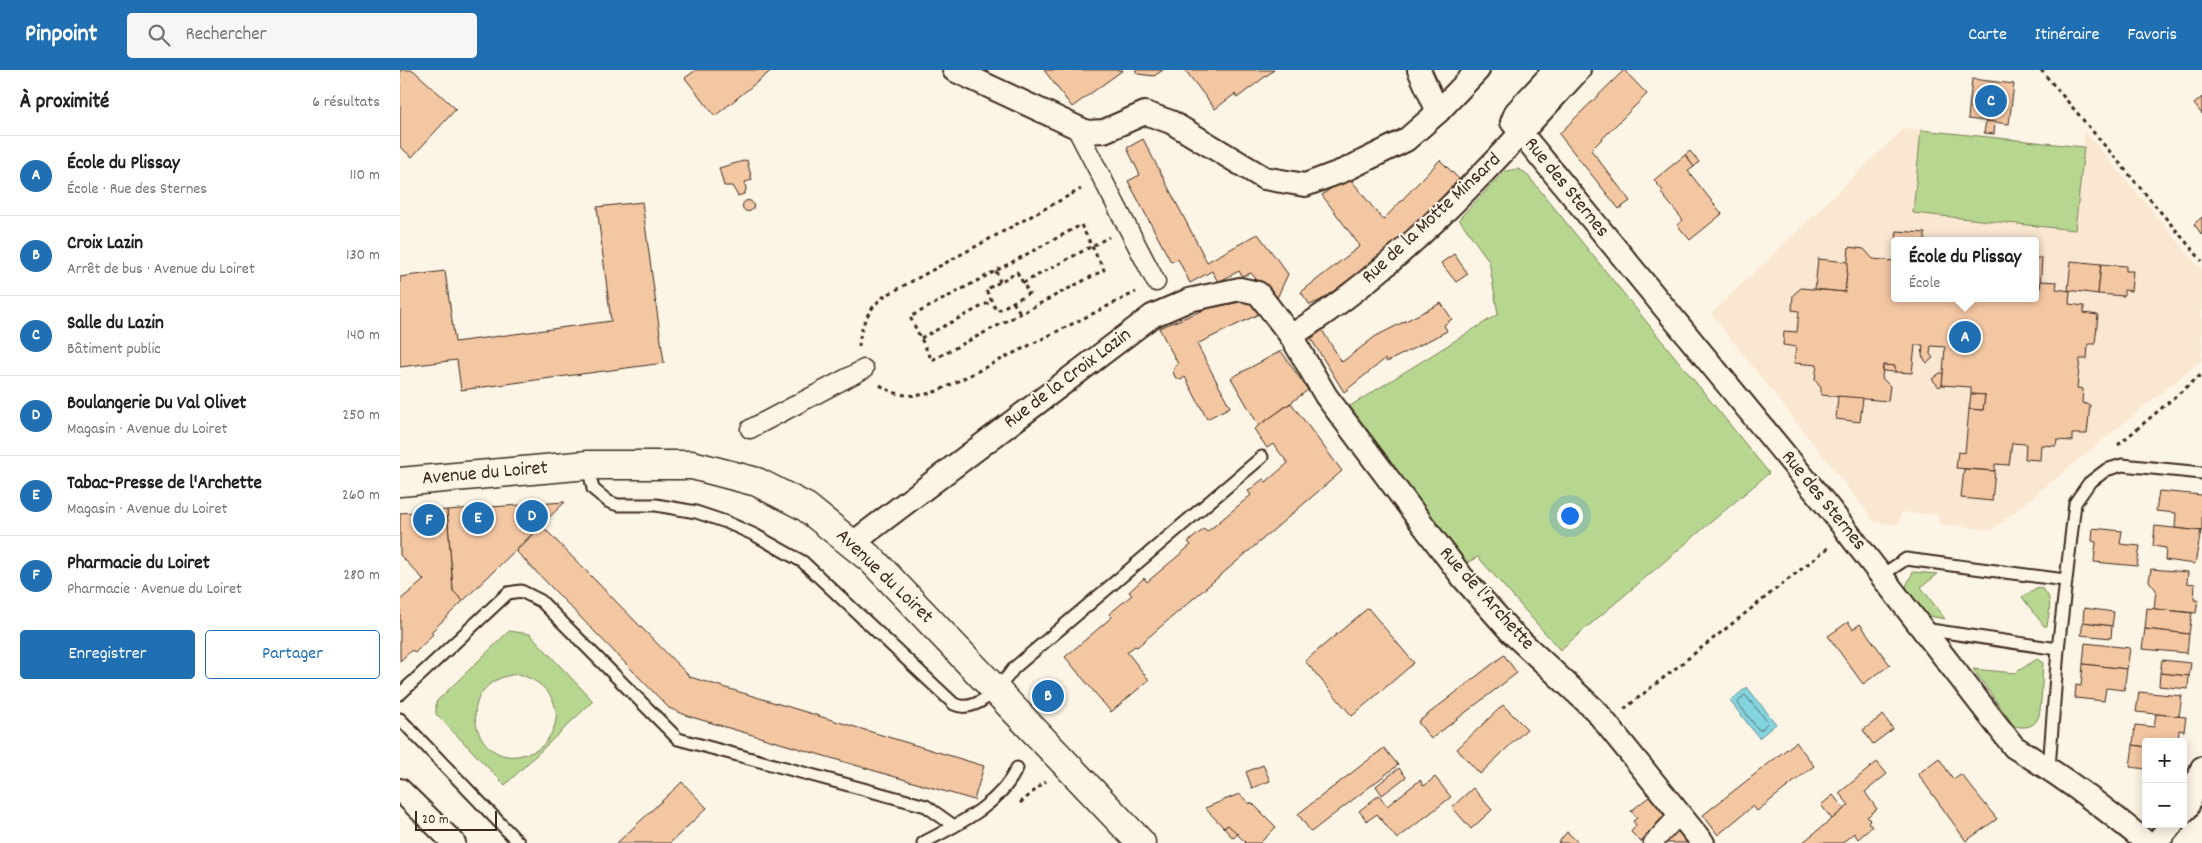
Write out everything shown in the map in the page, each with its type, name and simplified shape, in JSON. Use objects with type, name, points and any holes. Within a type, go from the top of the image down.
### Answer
[{"type":"main road","name":"Avenue du Loiret","points":[[400,482],[588,465],[692,465],[757,482],[806,507],[854,543],[1141,843]]},
{"type":"street","points":[[954,70],[1087,132],[1104,130],[1145,113],[1172,122],[1264,178],[1305,186],[1345,170],[1406,140],[1438,112],[1478,70]]},
{"type":"street","points":[[1418,70],[1438,112]]},
{"type":"street","points":[[1521,132],[1512,122],[1516,112],[1555,70]]},
{"type":"street","name":"Rue de la Motte Minsard","points":[[1291,336],[1321,317],[1392,262],[1477,181],[1579,70]]},
{"type":"street","points":[[1075,126],[1156,282]]},
{"type":"street","name":"Rue des Sternes","points":[[1521,132],[1882,575],[2014,747],[2050,768],[2147,843]]},
{"type":"street","name":"Rue de la Croix Lazin","points":[[854,543],[1152,316],[1189,300],[1240,289],[1258,293],[1291,336]]},
{"type":"street","name":"Rue de l'Archette","points":[[1291,336],[1326,396],[1463,578],[1512,632],[1596,711],[1703,843]]},
{"type":"street","points":[[750,429],[864,369]]},
{"type":"street","points":[[2187,808],[2202,768]]},
{"type":"street","points":[[400,790],[454,843]]},
{"type":"street","points":[[1653,843],[1680,814]]},
{"type":"street","points":[[2156,843],[2169,828]]},
{"type":"lane","points":[[588,465],[593,489],[609,502],[618,505],[656,505],[696,512],[726,522],[755,535],[803,562],[954,704],[962,708],[968,708],[996,690],[1014,668],[1262,457]]},
{"type":"lane","points":[[2050,768],[2058,649],[2074,503],[2089,483],[2106,470],[2122,465],[2202,473]]},
{"type":"lane","points":[[1882,575],[1906,560],[2065,580]]},
{"type":"lane","points":[[400,694],[508,593],[521,591],[541,601],[678,739],[926,806],[954,826]]},
{"type":"lane","points":[[1924,629],[2058,649]]},
{"type":"lane","points":[[400,719],[519,843]]},
{"type":"lane","points":[[923,843],[954,826],[1004,791],[1017,768]]},
{"type":"path","points":[[2041,70],[2202,261]]},
{"type":"path","points":[[1102,178],[883,298],[870,308],[859,337],[858,350],[864,369],[869,378],[892,393],[923,397],[1156,282]]},
{"type":"path","points":[[1081,225],[1091,246],[1104,270],[932,360],[910,318],[1081,225]]},
{"type":"path","points":[[1023,283],[1128,228]]},
{"type":"path","points":[[996,271],[1000,282]]},
{"type":"path","points":[[1017,272],[1029,293],[997,311],[986,290],[1000,282],[1017,272]]},
{"type":"path","points":[[921,338],[992,302]]},
{"type":"path","points":[[1013,302],[1020,314]]},
{"type":"path","points":[[2114,448],[2202,374]]},
{"type":"path","points":[[1606,723],[1829,547]]},
{"type":"shaded area","points":[[1904,128],[2084,147],[2083,129],[2202,270],[2202,360],[1992,530],[1939,524],[1938,515],[1901,512],[1898,524],[1876,523],[1711,314]]},
{"type":"green space","points":[[1921,130],[2084,147],[2075,230],[1913,213]]},
{"type":"green space","points":[[1518,169],[1526,173],[1769,473],[1560,650],[1478,557],[1466,563],[1350,406],[1498,314],[1489,261],[1459,219],[1505,171]]},
{"type":"green space","points":[[1913,572],[1938,574],[1921,587],[1945,619],[1924,615],[1908,592],[1906,586]]},
{"type":"green space","points":[[2038,587],[2049,598],[2050,609],[2047,626],[2044,626],[2022,597]]},
{"type":"green space","points":[[509,631],[530,634],[593,701],[505,785],[436,714],[436,702]],"holes":[[[518,674],[529,678],[547,691],[552,699],[556,708],[556,719],[553,729],[545,743],[536,750],[522,755],[505,756],[491,749],[481,737],[476,722],[476,706],[483,691],[496,680]]]},
{"type":"green space","points":[[2037,659],[2043,663],[2038,718],[2031,725],[2024,727],[2014,726],[1973,669],[2015,673]]},
{"type":"water","points":[[1747,687],[1776,724],[1759,738],[1730,701]]},
{"type":"building","points":[[400,70],[413,70],[456,109],[412,157],[400,147]]},
{"type":"building","points":[[696,70],[772,70],[715,116],[685,78]]},
{"type":"building","points":[[1044,70],[1123,70],[1072,107]]},
{"type":"building","points":[[1135,70],[1163,70],[1154,76],[1138,74]]},
{"type":"building","points":[[1185,70],[1274,70],[1237,98],[1235,94],[1215,109]]},
{"type":"building","points":[[1624,70],[1647,94],[1591,150],[1630,201],[1619,209],[1559,134]]},
{"type":"building","points":[[1972,79],[2014,84],[2009,124],[1968,119]]},
{"type":"building","points":[[2202,97],[2202,114],[2194,104]]},
{"type":"building","points":[[1986,121],[1995,122],[1994,134],[1984,133]]},
{"type":"building","points":[[1143,139],[1207,262],[1258,234],[1288,274],[1277,298],[1266,291],[1251,273],[1242,276],[1239,271],[1218,282],[1212,271],[1190,283],[1178,259],[1171,262],[1128,181],[1140,175],[1127,148]]},
{"type":"building","points":[[1690,151],[1699,162],[1694,167],[1685,155]]},
{"type":"building","points":[[1685,155],[1694,167],[1688,171],[1722,214],[1690,240],[1677,225],[1683,220],[1661,193],[1663,191],[1654,180]]},
{"type":"building","points":[[747,160],[752,180],[745,182],[746,190],[744,194],[738,196],[732,186],[724,186],[719,168]]},
{"type":"building","points":[[1440,160],[1459,179],[1408,233],[1368,266],[1321,300],[1310,305],[1301,292],[1360,246],[1322,195],[1348,176],[1383,220]]},
{"type":"building","points":[[748,200],[754,206],[748,212],[742,206]]},
{"type":"building","points":[[642,202],[664,363],[461,390],[457,360],[400,367],[400,277],[445,271],[455,342],[611,321],[597,207]]},
{"type":"building","points":[[2202,217],[2202,235],[2194,224]]},
{"type":"building","points":[[1897,231],[1925,233],[1925,237],[1896,237]]},
{"type":"building","points":[[1849,247],[1864,249],[1873,259],[1891,261],[1891,302],[2039,302],[2041,281],[2057,282],[2056,289],[2070,291],[2069,304],[2084,306],[2084,313],[2098,315],[2095,344],[2088,344],[2087,359],[2080,359],[2077,388],[2083,389],[2082,403],[2090,405],[2087,434],[2072,434],[2072,441],[2057,440],[2056,446],[2041,445],[2040,460],[2025,459],[2026,444],[2012,443],[2009,465],[1995,464],[1995,471],[1956,468],[1958,452],[1965,453],[1969,409],[1983,410],[1985,395],[1971,394],[1971,387],[1942,385],[1945,347],[1931,346],[1930,354],[1933,358],[1927,363],[1922,356],[1923,345],[1915,345],[1912,373],[1895,372],[1895,366],[1883,365],[1882,378],[1890,386],[1888,401],[1821,395],[1821,388],[1815,380],[1817,365],[1794,363],[1796,347],[1783,345],[1784,331],[1797,332],[1799,311],[1792,310],[1793,295],[1801,288],[1845,292]]},
{"type":"building","points":[[1454,254],[1468,274],[1456,282],[1441,263]]},
{"type":"building","points":[[2039,258],[2042,258],[2040,288]]},
{"type":"building","points":[[1818,259],[1848,262],[1845,292],[1815,289]]},
{"type":"building","points":[[2071,261],[2101,264],[2098,294],[2068,290]]},
{"type":"building","points":[[2101,264],[2126,266],[2126,271],[2133,271],[2131,291],[2124,290],[2124,296],[2098,294]]},
{"type":"building","points":[[1251,300],[1259,314],[1197,344],[1230,407],[1207,419],[1185,377],[1181,380],[1175,377],[1173,372],[1178,364],[1159,328],[1209,308]]},
{"type":"building","points":[[1441,303],[1452,319],[1444,325],[1447,331],[1387,362],[1385,359],[1344,392],[1311,339],[1322,330],[1342,362],[1376,336]]},
{"type":"building","points":[[1281,351],[1308,390],[1259,426],[1231,378]]},
{"type":"building","points":[[1883,365],[1895,366],[1895,372],[1883,371]]},
{"type":"building","points":[[1943,373],[1942,385],[1939,387],[1932,379]]},
{"type":"building","points":[[1971,394],[1985,395],[1983,410],[1969,409]]},
{"type":"building","points":[[1838,396],[1863,398],[1860,422],[1836,419]]},
{"type":"building","points":[[1291,403],[1342,471],[1137,647],[1135,646],[1127,652],[1149,680],[1111,712],[1065,657],[1112,617],[1109,614],[1132,595],[1129,592],[1144,578],[1147,582],[1191,545],[1188,542],[1204,529],[1207,532],[1251,495],[1248,491],[1263,479],[1266,482],[1288,463],[1273,444],[1267,448],[1254,429]]},
{"type":"building","points":[[1964,469],[1995,471],[1992,501],[1961,498]]},
{"type":"building","points":[[2159,491],[2202,495],[2202,531],[2175,528],[2176,513],[2156,511]]},
{"type":"building","points":[[565,502],[463,601],[453,591],[447,510]]},
{"type":"building","points":[[447,510],[453,591],[463,601],[431,632],[433,634],[415,653],[412,650],[400,661],[400,600],[424,580],[400,555],[400,513]]},
{"type":"building","points":[[542,526],[690,677],[984,766],[974,800],[688,716],[669,708],[516,551]]},
{"type":"building","points":[[2155,526],[2201,531],[2195,564],[2165,560],[2166,548],[2153,546]]},
{"type":"building","points":[[2093,528],[2122,531],[2120,544],[2140,546],[2137,566],[2094,562],[2096,542],[2092,541]]},
{"type":"building","points":[[2151,569],[2188,572],[2187,583],[2195,584],[2194,600],[2198,600],[2196,613],[2154,609],[2156,590],[2149,581]]},
{"type":"building","points":[[1368,608],[1414,663],[1352,716],[1305,661]]},
{"type":"building","points":[[2084,608],[2114,612],[2112,626],[2083,622]]},
{"type":"building","points":[[2147,608],[2192,613],[2189,634],[2145,629]]},
{"type":"building","points":[[1848,622],[1853,629],[1860,624],[1890,665],[1863,684],[1828,636]]},
{"type":"building","points":[[2083,622],[2112,626],[2111,638],[2081,635]]},
{"type":"building","points":[[2145,629],[2189,634],[2187,653],[2142,649]]},
{"type":"building","points":[[2085,643],[2130,648],[2127,669],[2083,664]]},
{"type":"building","points":[[1504,655],[1517,673],[1431,739],[1418,722]]},
{"type":"building","points":[[2162,660],[2191,663],[2189,676],[2160,673]]},
{"type":"building","points":[[2083,664],[2127,669],[2124,690],[2106,688],[2104,701],[2075,698],[2076,685],[2081,686]]},
{"type":"building","points":[[2160,673],[2189,676],[2188,689],[2159,686]]},
{"type":"building","points":[[1045,689],[1056,700],[1052,704],[1041,692]]},
{"type":"building","points":[[2139,692],[2182,696],[2179,716],[2136,712]]},
{"type":"building","points":[[1503,705],[1527,729],[1480,774],[1457,749]]},
{"type":"building","points":[[2156,714],[2186,717],[2184,731],[2179,730],[2178,738],[2142,738],[2142,746],[2133,745],[2135,725],[2154,727]]},
{"type":"building","points":[[1883,715],[1893,729],[1873,744],[1863,730]]},
{"type":"building","points":[[1796,742],[1814,766],[1757,811],[1753,806],[1718,835],[1703,815]]},
{"type":"building","points":[[2133,745],[2142,746],[2142,768],[2130,767]]},
{"type":"building","points":[[1384,748],[1398,765],[1311,832],[1298,814]]},
{"type":"building","points":[[1939,758],[1953,779],[1961,774],[1997,819],[1966,841],[1918,774]]},
{"type":"building","points":[[1877,762],[1887,774],[1865,792],[1877,809],[1867,817],[1872,827],[1858,839],[1854,833],[1842,843],[1802,843],[1849,805],[1839,793]]},
{"type":"building","points":[[1263,765],[1270,781],[1252,788],[1246,772]]},
{"type":"building","points":[[1399,768],[1406,777],[1382,795],[1376,786]]},
{"type":"building","points":[[1435,777],[1451,797],[1397,839],[1377,814],[1367,821],[1359,811],[1379,795],[1387,806],[1420,780],[1424,786]]},
{"type":"building","points":[[682,782],[707,808],[670,843],[617,843]]},
{"type":"building","points":[[1473,788],[1492,810],[1471,829],[1452,807]]},
{"type":"building","points":[[1239,794],[1250,804],[1251,802],[1276,827],[1260,843],[1246,843],[1228,825],[1224,828],[1205,808]]},
{"type":"building","points":[[1833,795],[1844,809],[1832,819],[1821,805]]},
{"type":"building","points":[[1650,796],[1664,815],[1641,842],[1631,832],[1636,825],[1633,821],[1637,818],[1631,811]]},
{"type":"building","points":[[1228,825],[1238,834],[1233,838],[1224,828]]},
{"type":"building","points":[[1678,827],[1690,843],[1663,843]]},
{"type":"building","points":[[1567,832],[1579,843],[1558,843]]},
{"type":"place","name":"Salle du Lazin","points":[[1991,101]]},
{"type":"place","name":"École du Plissay","points":[[1965,337]]},
{"type":"place","name":"Boulangerie Du Val Olivet","points":[[532,516]]},
{"type":"place","name":"Tabac-Presse de l'Archette","points":[[478,518]]},
{"type":"place","name":"Pharmacie du Loiret","points":[[429,520]]},
{"type":"place","name":"Croix Lazin","points":[[1048,696]]}]
